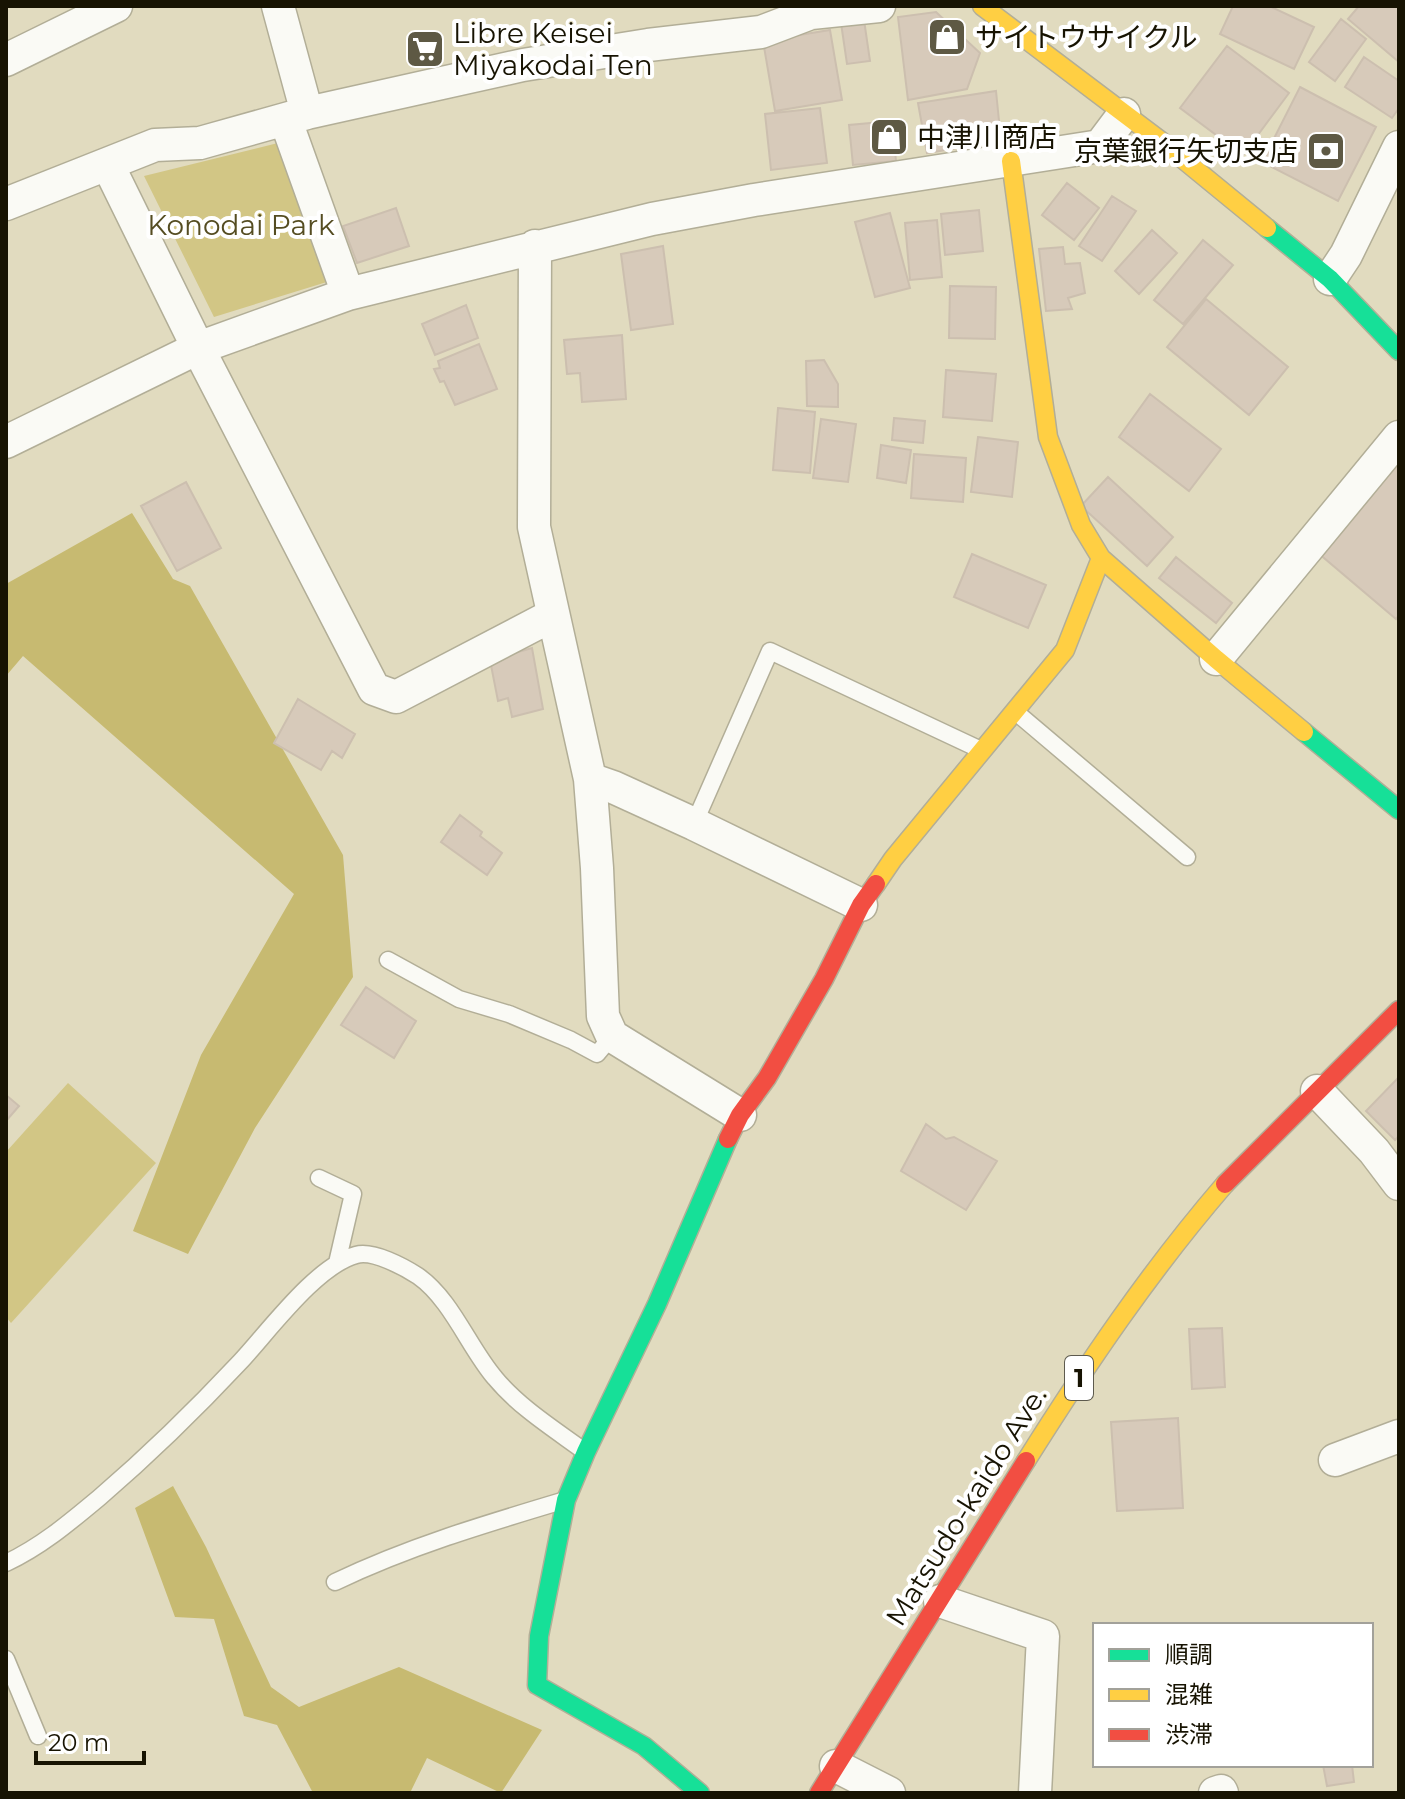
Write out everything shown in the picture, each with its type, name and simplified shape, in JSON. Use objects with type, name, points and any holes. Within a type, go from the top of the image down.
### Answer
[{"type":"street","points":[[6,60],[80,14],[116,6]]},
{"type":"street","points":[[278,6],[296,117],[348,294]]},
{"type":"street","points":[[6,204],[155,145],[200,143],[296,117],[523,65],[648,45],[761,32],[811,13],[879,6]]},
{"type":"street","points":[[1001,11],[1330,279],[1399,351]]},
{"type":"street","points":[[6,442],[198,348],[348,294],[652,219],[1100,146],[1124,114]]},
{"type":"street","points":[[1330,279],[1346,255],[1399,147]]},
{"type":"street","points":[[1011,161],[1048,437],[1081,525],[1101,558],[1216,659],[1399,810]]},
{"type":"street","points":[[108,165],[198,348],[374,689],[396,697],[553,615]]},
{"type":"street","points":[[535,246],[534,527],[590,779],[603,1016],[612,1036],[740,1115]]},
{"type":"street","points":[[1216,659],[1399,437]]},
{"type":"street","points":[[700,1793],[678,1769],[632,1736],[537,1685],[539,1636],[566,1500],[740,1115],[774,1065],[824,979],[861,905],[893,859],[1065,650],[1101,558]]},
{"type":"street","points":[[590,779],[694,824],[861,905]]},
{"type":"street","name":"Matsudo-kaido Ave.","points":[[819,1793],[1120,1316],[1183,1233],[1240,1167],[1399,1010]]},
{"type":"street","points":[[1317,1091],[1364,1140],[1399,1184]]},
{"type":"street","points":[[1335,1460],[1399,1436]]},
{"type":"street","points":[[940,1601],[1043,1636],[1035,1793]]},
{"type":"street","points":[[836,1766],[889,1793]]},
{"type":"street","points":[[1215,1793],[1222,1793]]},
{"type":"lane","points":[[694,824],[770,651],[981,750]]},
{"type":"lane","points":[[1014,711],[1187,857]]},
{"type":"lane","points":[[388,960],[459,999],[509,1014],[597,1054],[612,1036]]},
{"type":"lane","points":[[319,1178],[353,1194],[337,1263]]},
{"type":"lane","points":[[6,1563],[56,1534],[139,1464],[240,1363],[311,1285],[337,1263],[358,1254],[375,1257],[419,1277],[451,1312],[495,1378],[526,1408],[586,1452]]},
{"type":"lane","points":[[335,1582],[369,1566],[472,1528],[566,1500]]},
{"type":"lane","points":[[6,1659],[38,1736]]},
{"type":"green space","name":"Konodai Park","points":[[282,142],[330,281],[214,317],[144,176]]},
{"type":"green space","points":[[68,1083],[156,1163],[11,1323],[6,1317],[6,1152]]},
{"type":"shaded area","points":[[132,513],[173,579],[190,586],[343,855],[353,977],[255,1128],[188,1254],[133,1231],[201,1055],[294,894],[23,656],[6,676],[6,584]]},
{"type":"shaded area","points":[[173,1486],[206,1547],[271,1687],[299,1707],[399,1667],[542,1730],[501,1793],[427,1758],[410,1793],[313,1793],[277,1725],[244,1716],[214,1619],[175,1617],[135,1508]]},
{"type":"building","points":[[1233,6],[1269,6],[1314,27],[1294,69],[1220,34]]},
{"type":"building","points":[[1359,6],[1399,6],[1399,62],[1348,19]]},
{"type":"building","points":[[936,12],[980,53],[967,89],[908,100],[898,17]]},
{"type":"building","points":[[1341,19],[1366,39],[1335,81],[1309,62]]},
{"type":"building","points":[[864,20],[870,61],[847,64],[841,23]]},
{"type":"building","points":[[830,30],[842,100],[775,111],[763,41]]},
{"type":"building","points":[[1227,46],[1289,93],[1243,155],[1180,108]]},
{"type":"building","points":[[1364,57],[1399,81],[1399,108],[1392,118],[1345,87]]},
{"type":"building","points":[[1300,87],[1376,127],[1338,201],[1262,162]]},
{"type":"building","points":[[996,91],[1001,141],[927,153],[918,103]]},
{"type":"building","points":[[820,108],[827,163],[771,170],[765,114]]},
{"type":"building","points":[[892,121],[896,161],[853,165],[849,125]]},
{"type":"building","points":[[1067,183],[1099,208],[1074,240],[1042,215]]},
{"type":"building","points":[[1112,196],[1136,211],[1102,261],[1079,246]]},
{"type":"building","points":[[396,208],[409,246],[357,263],[343,226]]},
{"type":"building","points":[[979,210],[983,251],[945,255],[941,214]]},
{"type":"building","points":[[890,213],[910,288],[875,297],[855,222]]},
{"type":"building","points":[[937,220],[942,277],[910,280],[905,223]]},
{"type":"building","points":[[1152,230],[1177,253],[1139,294],[1115,271]]},
{"type":"building","points":[[1203,240],[1233,265],[1183,324],[1154,300]]},
{"type":"building","points":[[663,246],[673,324],[631,330],[621,254]]},
{"type":"building","points":[[1063,247],[1065,264],[1080,263],[1085,293],[1068,298],[1072,309],[1046,311],[1039,249]]},
{"type":"building","points":[[950,286],[996,287],[995,339],[949,338]]},
{"type":"building","points":[[1206,299],[1288,367],[1249,415],[1167,347]]},
{"type":"building","points":[[466,305],[478,338],[435,355],[422,324]]},
{"type":"building","points":[[622,335],[626,399],[582,402],[580,373],[567,374],[564,340]]},
{"type":"building","points":[[479,344],[497,389],[455,405],[444,381],[440,382],[434,369],[440,368],[438,361]]},
{"type":"building","points":[[824,360],[838,384],[838,407],[807,406],[806,361]]},
{"type":"building","points":[[946,370],[996,374],[992,421],[943,417]]},
{"type":"building","points":[[1150,394],[1221,449],[1189,491],[1119,437]]},
{"type":"building","points":[[778,408],[815,412],[810,473],[773,470]]},
{"type":"building","points":[[894,418],[925,421],[923,443],[892,440]]},
{"type":"building","points":[[821,419],[856,424],[848,482],[813,478]]},
{"type":"building","points":[[978,437],[1018,442],[1012,497],[971,492]]},
{"type":"building","points":[[881,445],[911,450],[906,483],[877,478]]},
{"type":"building","points":[[1399,452],[1399,615],[1396,619],[1317,552]]},
{"type":"building","points":[[914,454],[966,458],[963,502],[911,498]]},
{"type":"building","points":[[1108,477],[1173,537],[1147,566],[1081,506]]},
{"type":"building","points":[[186,482],[221,548],[177,571],[141,506]]},
{"type":"building","points":[[972,554],[1046,585],[1028,628],[954,597]]},
{"type":"building","points":[[1176,557],[1232,603],[1216,623],[1159,578]]},
{"type":"building","points":[[532,648],[543,709],[512,717],[508,698],[498,701],[490,660]]},
{"type":"building","points":[[298,699],[355,734],[342,758],[332,751],[321,770],[274,743]]},
{"type":"building","points":[[460,815],[502,853],[487,875],[441,842]]},
{"type":"building","points":[[366,987],[416,1021],[394,1058],[341,1025]]},
{"type":"building","points":[[1399,1077],[1399,1136],[1395,1140],[1366,1111]]},
{"type":"building","points":[[6,1095],[19,1106],[6,1121]]},
{"type":"building","points":[[926,1124],[946,1139],[954,1137],[997,1161],[966,1210],[901,1171]]},
{"type":"building","points":[[1222,1328],[1225,1387],[1192,1389],[1189,1329]]},
{"type":"building","points":[[1178,1418],[1183,1508],[1117,1511],[1111,1422]]},
{"type":"building","points":[[1323,1767],[1352,1767],[1354,1782],[1327,1786]]},
{"type":"traffic: fast","points":[[1267,228],[1330,279],[1399,351]]},
{"type":"traffic: fast","points":[[1304,732],[1399,810]]},
{"type":"traffic: fast","points":[[700,1793],[644,1746],[537,1685],[539,1636],[566,1500],[657,1304],[728,1139]]},
{"type":"traffic: slow","points":[[982,6],[1162,142],[1267,228]]},
{"type":"traffic: slow","points":[[1011,161],[1048,437],[1081,525],[1101,558],[1304,732]]},
{"type":"traffic: slow","points":[[876,884],[893,859],[1065,650],[1101,558]]},
{"type":"traffic: slow","points":[[1026,1461],[1120,1319],[1225,1184]]},
{"type":"traffic: jam","points":[[728,1139],[740,1115],[767,1078],[824,979],[861,905],[876,884]]},
{"type":"traffic: jam","points":[[1225,1184],[1399,1010]]},
{"type":"traffic: jam","points":[[819,1793],[1026,1461]]},
{"type":"place","name":"サイトウサイクル","points":[[947,37]]},
{"type":"place","name":"Libre Keisei Miyakodai Ten","points":[[425,49]]},
{"type":"place","name":"中津川商店","points":[[889,137]]},
{"type":"place","name":"京葉銀行矢切支店","points":[[1326,151]]}]
